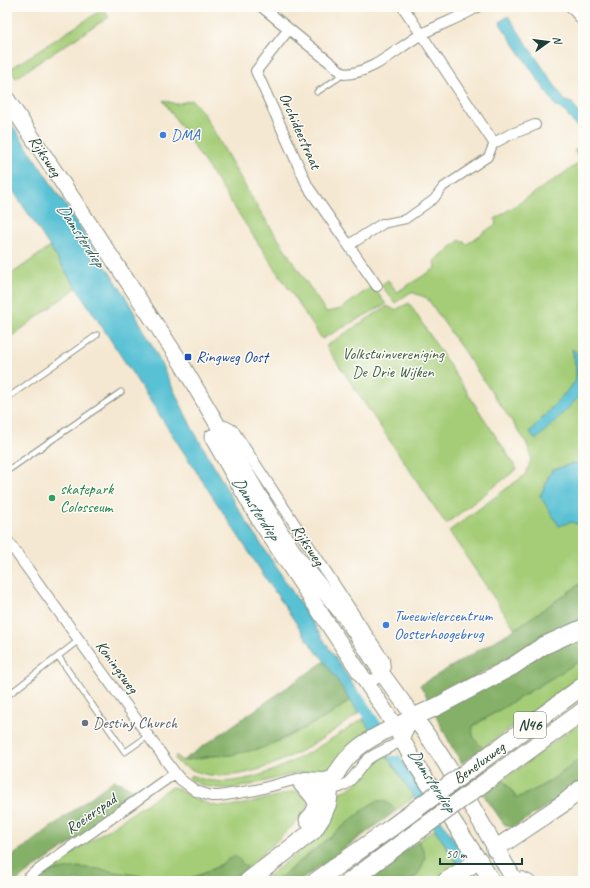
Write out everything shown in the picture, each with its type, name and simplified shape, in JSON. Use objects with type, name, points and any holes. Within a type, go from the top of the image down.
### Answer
[{"type":"highway","points":[[414,717],[438,706],[512,666],[543,646],[583,628]]},
{"type":"highway","name":"Beneluxweg","points":[[316,881],[583,686]]},
{"type":"highway","name":"Beneluxweg","points":[[350,881],[583,711]]},
{"type":"highway","points":[[254,876],[312,831],[318,824],[328,803],[333,782]]},
{"type":"highway","points":[[254,876],[277,848],[314,813],[317,805],[315,798],[294,783]]},
{"type":"highway","points":[[496,849],[583,787]]},
{"type":"highway","points":[[446,881],[470,865]]},
{"type":"main road","name":"Rijksweg","points":[[7,98],[135,293],[157,339],[283,536],[297,557],[347,620],[395,694],[430,738],[471,803],[496,849],[518,881]]},
{"type":"main road","name":"Rijksweg","points":[[214,430],[258,518],[381,703],[388,738],[413,760],[470,865],[492,881]]},
{"type":"main road","points":[[333,782],[347,757],[355,750],[388,738],[414,717]]},
{"type":"main road","points":[[470,865],[496,849]]},
{"type":"street","points":[[262,7],[344,74]]},
{"type":"street","points":[[403,7],[494,143]]},
{"type":"street","name":"Orchideestraat","points":[[344,74],[354,74],[367,70],[422,34],[477,7]]},
{"type":"street","points":[[573,8],[583,21]]},
{"type":"street","name":"Orchideestraat","points":[[290,29],[256,71],[308,187],[377,286]]},
{"type":"street","points":[[349,245],[382,224],[406,219],[434,199],[443,187],[488,157],[494,143],[509,135],[535,125]]},
{"type":"street","name":"Koningsweg","points":[[7,540],[175,773],[188,786],[196,791],[211,796],[227,795],[294,783],[333,782]]},
{"type":"street","points":[[365,680],[383,675]]},
{"type":"street","name":"Roeierspad","points":[[25,881],[34,873],[175,773]]},
{"type":"street","name":"Koningsweg","points":[[294,783],[305,776],[324,778],[333,782]]},
{"type":"lane","name":"Orchideestraat","points":[[316,92],[344,74]]},
{"type":"lane","points":[[7,398],[97,335]]},
{"type":"lane","points":[[7,471],[121,392]]},
{"type":"lane","points":[[7,696],[79,640]]},
{"type":"lane","points":[[58,656],[125,752],[148,736]]},
{"type":"green space","points":[[100,11],[105,12],[109,17],[16,78],[10,69]]},
{"type":"green space","points":[[163,100],[176,104],[192,100],[204,114],[256,205],[326,312],[341,309],[372,286],[386,304],[322,339]]},
{"type":"green space","points":[[583,144],[583,358],[572,350],[576,367],[576,381],[530,432],[536,440],[583,393],[583,463],[571,464],[548,476],[545,487],[540,496],[571,522],[583,526],[583,582],[515,629],[449,531],[525,475],[531,460],[530,452],[526,442],[427,298],[411,292],[395,303],[381,285],[388,280],[397,292],[436,268],[434,261],[460,240],[467,244],[496,224],[495,219],[581,162],[574,151]]},
{"type":"green space","points":[[50,247],[76,288],[8,339],[7,277]]},
{"type":"green space","name":"Volkstuinvereniging De Drie Wijken","points":[[409,303],[517,469],[446,524],[326,346],[387,306],[395,310]]},
{"type":"green space","points":[[583,582],[583,623],[557,634],[429,700],[420,685],[515,629]]},
{"type":"green space","points":[[583,632],[583,659],[473,726],[474,738],[483,748],[462,763],[434,712]]},
{"type":"green space","points":[[583,659],[583,675],[483,748],[476,741],[473,736],[473,726]]},
{"type":"green space","points":[[325,661],[350,700],[330,715],[263,748],[231,755],[212,756],[182,761]]},
{"type":"green space","points":[[350,700],[359,713],[308,747],[269,766],[249,772],[229,775],[210,775],[190,769],[178,763],[175,759],[176,755],[182,761],[212,756],[231,755],[280,741],[330,715]]},
{"type":"green space","points":[[363,719],[372,732],[330,769],[325,771],[301,772],[256,784],[229,788],[216,788],[203,785],[190,779],[189,777],[191,775],[213,781],[235,781],[258,776],[303,756]]},
{"type":"green space","points":[[583,720],[583,756],[552,780],[517,798],[503,780]]},
{"type":"green space","points":[[386,755],[414,797],[397,810],[384,801],[377,801],[368,806],[276,881],[262,881],[322,834],[334,814],[339,792],[355,785],[371,762]]},
{"type":"green space","points":[[583,756],[583,783],[512,828],[504,824],[483,794],[503,780],[517,798],[552,780]]},
{"type":"green space","points":[[114,780],[144,794],[17,881],[7,881],[7,860]]},
{"type":"green space","points":[[174,787],[200,801],[217,806],[234,806],[295,791],[299,792],[309,801],[306,813],[234,881],[225,881],[231,877],[235,855],[219,866],[203,874],[176,880],[44,872],[170,788]]},
{"type":"green space","points":[[377,801],[384,801],[397,810],[300,881],[276,881],[368,806]]},
{"type":"green space","points":[[435,829],[459,867],[438,881],[408,881],[417,876],[424,851],[418,841]]},
{"type":"green space","points":[[418,841],[424,851],[425,858],[417,876],[408,881],[364,881]]},
{"type":"green space","points":[[235,855],[248,869],[225,881],[31,881],[44,872],[78,867],[166,880],[182,880],[193,878],[217,867]]},
{"type":"water","points":[[508,16],[565,101],[572,103],[583,120],[583,135],[565,112],[556,106],[501,25],[500,22]]},
{"type":"water","points":[[7,117],[124,294],[151,343],[192,428],[237,507],[368,708],[359,713],[323,659],[313,648],[7,181]]},
{"type":"water","points":[[572,349],[583,358],[583,393],[536,440],[530,432],[576,381],[576,367]]},
{"type":"water","points":[[583,463],[583,526],[571,522],[559,526],[540,496],[552,470],[571,464]]},
{"type":"water","points":[[371,713],[481,881],[469,881],[363,719]]},
{"type":"pier","points":[[375,718],[399,756],[386,755],[372,732]]},
{"type":"pier","points":[[468,861],[481,881],[469,881],[459,867]]},
{"type":"waterway","name":"Damsterdiep","points":[[358,698],[377,727]]},
{"type":"place","name":"DMA","points":[[163,135]]},
{"type":"place","name":"Ringweg Oost","points":[[188,357]]},
{"type":"place","name":"skatepark Colosseum","points":[[52,498]]},
{"type":"place","name":"Tweewielercentrum Oosterhoogebrug","points":[[386,625]]},
{"type":"place","name":"Destiny Church","points":[[85,723]]}]
